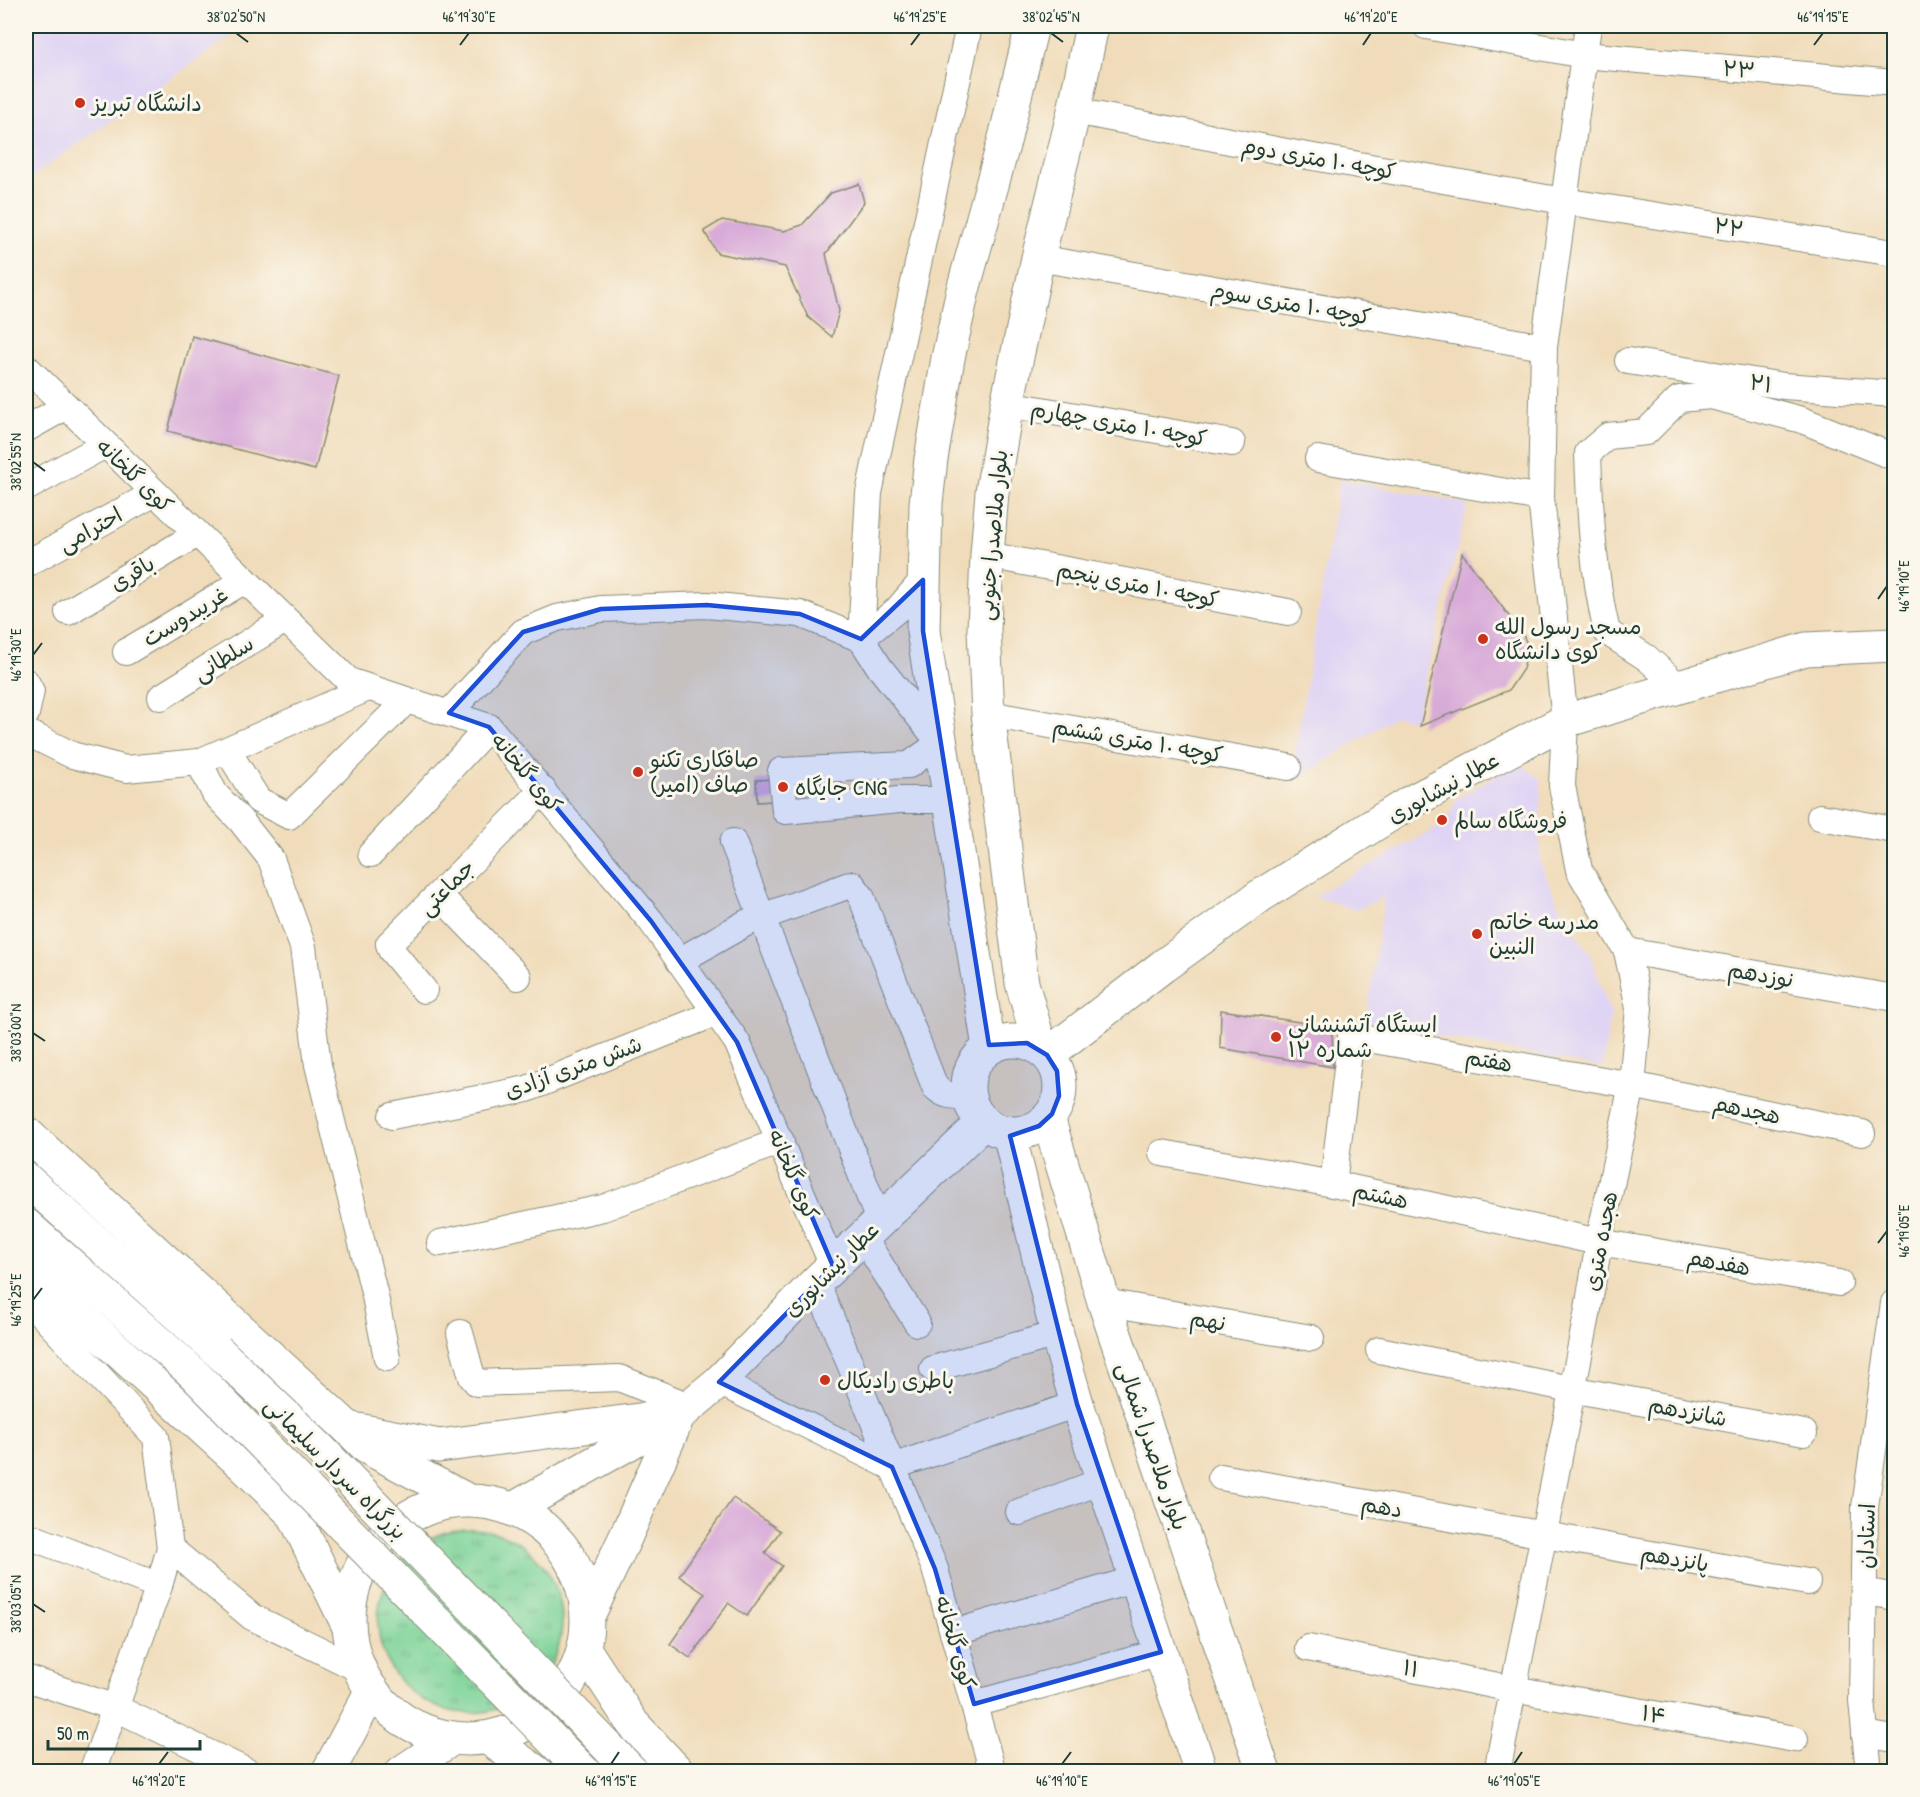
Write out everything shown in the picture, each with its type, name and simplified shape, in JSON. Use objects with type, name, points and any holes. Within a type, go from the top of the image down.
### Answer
[{"type":"main road","points":[[989,1048],[922,631],[922,580],[931,459],[948,358],[968,269],[1005,138],[1032,26]]},
{"type":"main road","name":"بلوار ملاصدرا جنوبی","points":[[1044,1053],[1022,983],[988,714],[984,630],[987,555],[992,492],[1007,404],[1092,26]]},
{"type":"main road","name":"عطار نیشابوری","points":[[1044,1053],[1260,896],[1409,803],[1566,721],[1806,649],[1894,645]]},
{"type":"main road","points":[[987,1117],[1030,1130],[1048,1118],[1056,1106],[1060,1087],[1057,1071],[1044,1053],[1034,1046],[1018,1041],[1000,1043],[989,1048],[976,1060],[968,1078],[987,1117],[1058,1334],[1077,1404],[1102,1481],[1201,1772]]},
{"type":"main road","name":"عطار نیشابوری","points":[[513,1509],[684,1411],[719,1382],[825,1274],[987,1117]]},
{"type":"main road","name":"بلوار ملاصدرا شمالی","points":[[1048,1118],[1104,1302],[1264,1772]]},
{"type":"main road","points":[[26,1133],[358,1438],[466,1500]]},
{"type":"main road","name":"بزرگراه سردار سلیمانی","points":[[26,1179],[217,1350],[321,1450],[632,1772]]},
{"type":"main road","name":"بزرگراه سردار سلیمانی","points":[[26,1225],[193,1373],[584,1772]]},
{"type":"main road","points":[[26,1267],[294,1515],[349,1627]]},
{"type":"main road","points":[[358,1438],[439,1446],[684,1411]]},
{"type":"main road","name":"عطار نیشابوری","points":[[588,1616],[684,1411]]},
{"type":"main road","points":[[294,1515],[322,1511],[348,1494],[366,1468],[358,1438]]},
{"type":"main road","points":[[466,1500],[513,1509],[543,1527],[566,1552],[581,1582],[588,1616],[584,1649],[571,1681],[549,1708],[521,1727],[488,1738],[453,1738],[422,1730],[394,1713],[366,1680],[352,1648],[349,1627],[351,1595],[362,1565],[380,1538],[405,1518],[435,1505],[466,1500]]},
{"type":"main road","points":[[584,1649],[633,1724],[678,1772]]},
{"type":"main road","points":[[328,1772],[366,1680]]},
{"type":"main road","points":[[574,1772],[590,1743],[615,1726],[633,1724]]},
{"type":"main road","points":[[402,1772],[453,1738]]},
{"type":"main road","points":[[488,1738],[536,1772]]},
{"type":"street","points":[[861,639],[869,493],[969,26]]},
{"type":"street","name":"۲۳","points":[[1426,26],[1584,55],[1894,83]]},
{"type":"street","name":"هجده متری","points":[[1497,1772],[1587,1315],[1599,1242],[1632,1085],[1639,1008],[1627,951],[1579,870],[1562,786],[1566,721],[1541,498],[1544,347],[1588,26]]},
{"type":"street","name":"کوچه ۱۰ متری دوم","points":[[1074,111],[1302,155],[1563,201]]},
{"type":"street","name":"۲۲","points":[[1563,201],[1894,253]]},
{"type":"street","name":"کوچه ۱۰ متری سوم","points":[[1038,258],[1544,347]]},
{"type":"street","name":"۲۱","points":[[1628,361],[1784,386],[1894,394]]},
{"type":"street","name":"کوی گلخانه","points":[[26,367],[349,681],[489,727],[651,921],[737,1042],[781,1141],[892,1467],[935,1569],[993,1772]]},
{"type":"street","points":[[1679,687],[1647,658],[1607,632],[1600,604],[1589,489],[1588,453],[1608,436],[1646,432],[1679,399],[1711,396],[1802,420],[1894,457]]},
{"type":"street","name":"کوچه ۱۰ متری چهارم","points":[[1007,404],[1232,443]]},
{"type":"street","points":[[26,429],[65,407]]},
{"type":"street","points":[[26,488],[105,445]]},
{"type":"street","points":[[1318,459],[1541,498]]},
{"type":"street","name":"احترامی","points":[[26,564],[155,494]]},
{"type":"street","name":"باقری","points":[[68,612],[197,534]]},
{"type":"street","name":"کوچه ۱۰ متری پنجم","points":[[987,555],[1288,612]]},
{"type":"street","name":"غریبدوست","points":[[126,652],[244,580]]},
{"type":"street","points":[[861,639],[898,609],[922,580]]},
{"type":"street","points":[[449,713],[523,632],[557,618],[601,609],[707,605],[800,614],[861,639],[880,668],[940,743],[909,765],[781,771],[784,811],[899,800],[950,800]]},
{"type":"street","name":"سلطانی","points":[[161,697],[285,620]]},
{"type":"street","points":[[26,682],[31,691],[26,714]]},
{"type":"street","points":[[26,732],[72,754],[126,769],[199,762],[368,688]]},
{"type":"street","points":[[228,751],[258,800],[289,816],[406,701]]},
{"type":"street","name":"کوچه ۱۰ متری ششم","points":[[988,714],[1288,767]]},
{"type":"street","points":[[371,854],[489,727]]},
{"type":"street","points":[[199,762],[215,794],[240,820],[271,859],[303,947],[318,1065],[375,1296],[387,1358]]},
{"type":"street","name":"جماعتی","points":[[424,990],[391,950],[389,944],[543,790]]},
{"type":"street","points":[[1820,817],[1894,830]]},
{"type":"street","points":[[733,843],[762,917],[871,1229],[873,1253],[917,1323]]},
{"type":"street","points":[[680,961],[746,923],[852,884],[861,896],[935,1087],[987,1117]]},
{"type":"street","points":[[439,895],[518,976]]},
{"type":"street","name":"نوزدهم","points":[[1627,951],[1894,998]]},
{"type":"street","name":"شش متری آزادی","points":[[392,1116],[527,1089],[716,1013]]},
{"type":"street","name":"هفتم","points":[[1333,1184],[1351,1036],[1632,1085]]},
{"type":"street","name":"هجدهم","points":[[1632,1085],[1862,1133]]},
{"type":"street","points":[[441,1243],[603,1208],[781,1141]]},
{"type":"street","name":"هشتم","points":[[1162,1153],[1333,1184],[1599,1242]]},
{"type":"street","name":"هفدهم","points":[[1599,1242],[1839,1283]]},
{"type":"street","points":[[26,1298],[156,1437],[170,1548],[159,1586],[92,1772]]},
{"type":"street","name":"نهم","points":[[1104,1302],[1311,1338]]},
{"type":"street","name":"استادان","points":[[1869,1772],[1862,1701],[1865,1507],[1894,1303]]},
{"type":"street","points":[[460,1333],[472,1377],[477,1383],[619,1378],[684,1411]]},
{"type":"street","points":[[933,1369],[1058,1334]]},
{"type":"street","points":[[1379,1350],[1571,1389]]},
{"type":"street","points":[[719,1382],[892,1467],[1077,1404]]},
{"type":"street","name":"شانزدهم","points":[[1571,1389],[1804,1433]]},
{"type":"street","name":"دهم","points":[[1221,1477],[1544,1535]]},
{"type":"street","points":[[1018,1512],[1102,1481]]},
{"type":"street","points":[[26,1535],[159,1586]]},
{"type":"street","name":"پانزدهم","points":[[1544,1535],[1807,1581]]},
{"type":"street","points":[[170,1548],[252,1617],[366,1680]]},
{"type":"street","points":[[953,1633],[1136,1579]]},
{"type":"street","points":[[1864,1591],[1894,1597]]},
{"type":"street","name":"۱۱","points":[[1308,1648],[1513,1689]]},
{"type":"street","points":[[974,1704],[1161,1652]]},
{"type":"street","points":[[26,1678],[116,1708],[248,1772]]},
{"type":"street","name":"۱۴","points":[[1513,1689],[1795,1739]]},
{"type":"street","points":[[1865,1734],[1894,1738]]},
{"type":"highlighted area","points":[[923,580],[923,631],[989,1045],[1027,1043],[1047,1055],[1057,1071],[1059,1096],[1052,1114],[1039,1126],[1010,1136],[1077,1404],[1161,1652],[974,1704],[935,1569],[892,1467],[719,1382],[833,1266],[737,1042],[651,921],[489,727],[449,713],[523,632],[601,609],[707,605],[800,614],[861,639]]},
{"type":"shaded area","name":"دانشگاه تبریز","points":[[26,26],[245,26],[26,181]]},
{"type":"shaded area","points":[[1340,479],[1468,504],[1415,720],[1396,716],[1290,784]]},
{"type":"shaded area","name":"مدرسه خاتم النبین","points":[[1524,766],[1541,780],[1540,862],[1562,913],[1590,954],[1611,1014],[1602,1068],[1366,1022],[1384,897],[1356,910],[1314,896],[1446,823],[1457,798],[1501,773]]},
{"type":"green space","points":[[470,1529],[488,1530],[505,1536],[521,1544],[535,1556],[547,1570],[555,1586],[561,1603],[561,1639],[555,1656],[547,1672],[535,1686],[521,1698],[505,1706],[488,1712],[470,1713],[452,1712],[435,1706],[419,1698],[405,1686],[393,1672],[385,1656],[379,1639],[378,1621],[379,1603],[385,1586],[393,1570],[405,1556],[419,1544],[435,1536],[452,1530]]},
{"type":"building","points":[[859,184],[864,202],[826,254],[839,311],[832,337],[808,317],[785,267],[717,253],[704,231],[722,220],[784,231],[802,225],[831,193]]},
{"type":"building","points":[[192,336],[339,376],[315,470],[168,431]]},
{"type":"building","name":"مسجد رسول الله کوی دانشگاه","points":[[1462,553],[1523,635],[1527,644],[1526,657],[1523,669],[1509,690],[1420,726]]},
{"type":"building","points":[[841,776],[842,797],[757,802],[756,780]]},
{"type":"building","name":"ایستگاه آتشنشانی شماره ۱۲","points":[[1221,1010],[1332,1027],[1333,1067],[1220,1048]]},
{"type":"building","points":[[733,1498],[780,1531],[765,1553],[782,1566],[747,1616],[728,1603],[690,1658],[670,1644],[705,1594],[679,1576]]},
{"type":"place","name":"دانشگاه تبریز","points":[[80,103]]},
{"type":"place","name":"مسجد رسول الله کوی دانشگاه","points":[[1483,639]]},
{"type":"place","name":"صافکاری تکنو صاف (امیر)","points":[[638,772]]},
{"type":"place","name":"جایگاه CNG","points":[[783,787]]},
{"type":"place","name":"فروشگاه سالم","points":[[1442,820]]},
{"type":"place","name":"مدرسه خاتم النبین","points":[[1477,934]]},
{"type":"place","name":"ایستگاه آتشنشانی شماره ۱۲","points":[[1276,1037]]},
{"type":"place","name":"باطری رادیکال","points":[[825,1380]]}]
